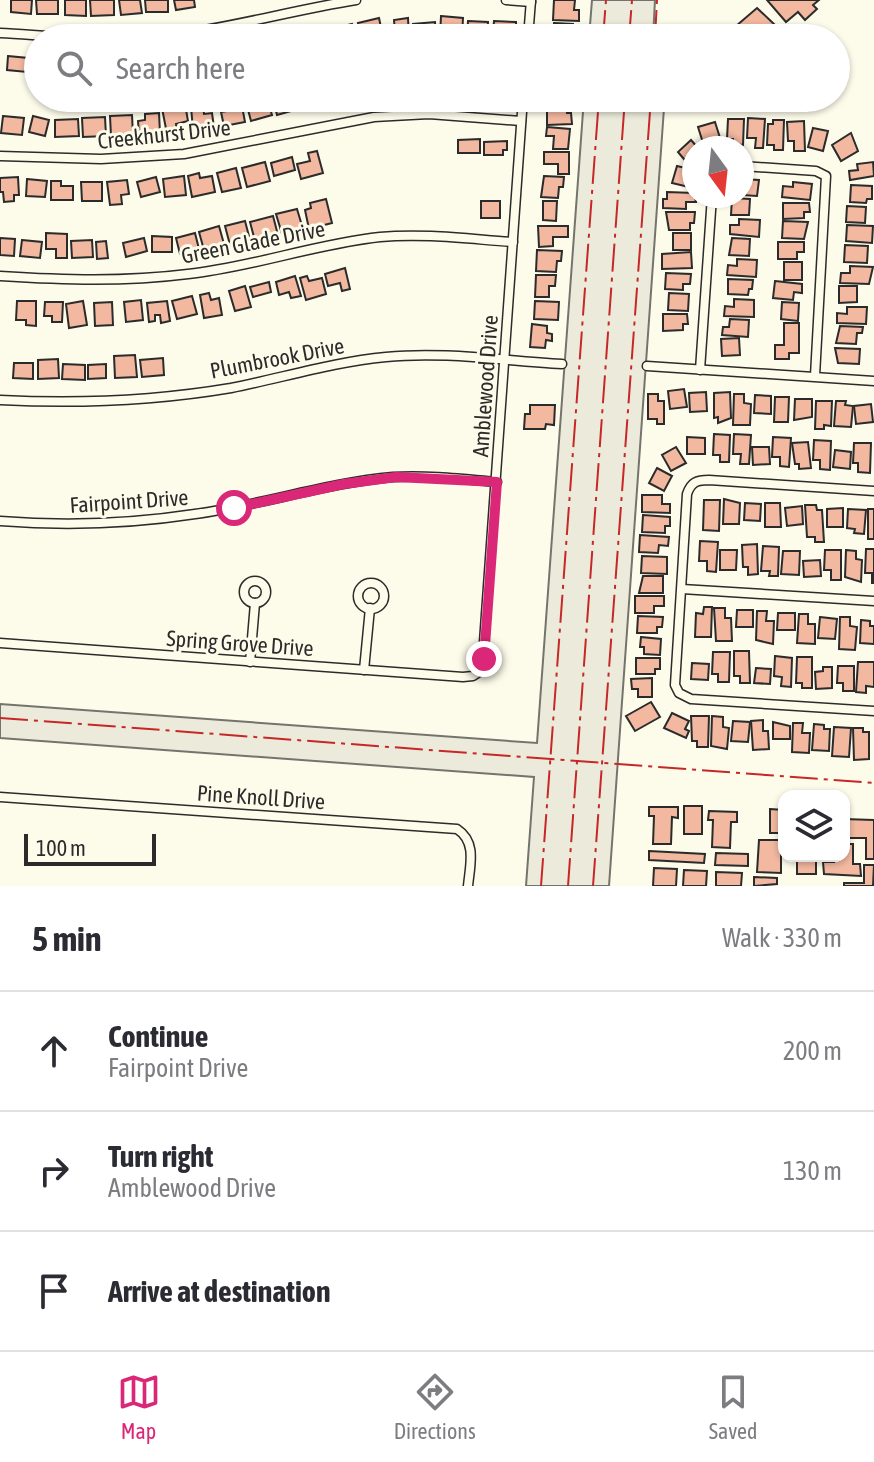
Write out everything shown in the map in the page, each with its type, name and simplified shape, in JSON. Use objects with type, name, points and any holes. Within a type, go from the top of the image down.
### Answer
[{"type":"street","points":[[244,24],[356,0]]},
{"type":"street","points":[[506,0],[531,1],[529,24]]},
{"type":"street","points":[[0,33],[24,34]]},
{"type":"street","name":"Amblewood Drive","points":[[477,673],[482,670],[484,659],[522,112]]},
{"type":"street","name":"Creekhurst Drive","points":[[0,156],[101,159],[184,154],[374,117],[429,114],[521,121]]},
{"type":"street","points":[[754,167],[816,171],[826,176],[815,376]]},
{"type":"street","points":[[700,370],[711,208]]},
{"type":"street","name":"Green Glade Drive","points":[[0,276],[79,281],[155,278],[227,268],[346,242],[403,235],[513,242]]},
{"type":"street","name":"Plumbrook Drive","points":[[0,400],[101,402],[170,397],[386,357],[420,355],[562,364]]},
{"type":"street","points":[[647,366],[874,381]]},
{"type":"street","name":"Fairpoint Drive","points":[[0,521],[89,524],[170,518],[396,477],[497,482]]},
{"type":"street","points":[[874,491],[709,480],[698,480],[690,485],[675,685],[679,693],[691,699],[874,711]]},
{"type":"street","points":[[682,589],[874,601]]},
{"type":"street","points":[[250,662],[255,603]]},
{"type":"street","points":[[364,670],[370,608]]},
{"type":"street","name":"Spring Grove Drive","points":[[0,643],[463,677],[477,673]]},
{"type":"street","name":"Pine Knoll Drive","points":[[0,797],[457,829],[467,835],[470,844],[468,886]]},
{"type":"shaded area","points":[[592,0],[655,0],[654,24],[590,24]]},
{"type":"shaded area","points":[[583,112],[664,112],[609,886],[526,886],[534,777],[0,738],[0,704],[537,743]]},
{"type":"building","points":[[11,0],[32,0],[31,14],[11,12]]},
{"type":"building","points":[[36,0],[58,0],[58,14],[37,14]]},
{"type":"building","points":[[65,0],[86,0],[86,16],[65,15]]},
{"type":"building","points":[[90,0],[114,0],[114,15],[91,16]]},
{"type":"building","points":[[119,0],[140,0],[142,13],[121,15]]},
{"type":"building","points":[[145,0],[168,0],[168,12],[146,12]]},
{"type":"building","points":[[174,0],[194,0],[195,7],[176,10]]},
{"type":"building","points":[[554,0],[575,0],[574,10],[579,10],[579,21],[553,20]]},
{"type":"building","points":[[767,0],[819,0],[813,5],[817,9],[805,20],[798,12],[786,22]]},
{"type":"building","points":[[757,8],[774,24],[738,24]]},
{"type":"building","points":[[441,16],[463,18],[463,24],[441,24]]},
{"type":"building","points":[[379,18],[380,24],[358,24]]},
{"type":"building","points":[[408,18],[408,24],[394,24],[394,20]]},
{"type":"building","points":[[468,21],[488,22],[488,24],[468,24]]},
{"type":"building","points":[[494,21],[516,22],[516,24],[494,24]]},
{"type":"building","points":[[8,56],[24,58],[24,72],[7,70]]},
{"type":"building","points":[[163,112],[186,112],[188,121],[176,124],[177,132],[167,134]]},
{"type":"building","points":[[191,112],[212,113],[214,127],[193,129]]},
{"type":"building","points":[[221,112],[243,112],[245,122],[224,126]]},
{"type":"building","points":[[249,112],[271,112],[272,115],[251,121]]},
{"type":"building","points":[[547,112],[571,113],[572,124],[547,125]]},
{"type":"building","points":[[159,113],[160,133],[139,134],[138,121],[145,120],[145,114]]},
{"type":"building","points":[[132,115],[133,135],[111,136],[110,116]]},
{"type":"building","points":[[3,116],[24,118],[22,135],[1,133]]},
{"type":"building","points":[[33,116],[49,120],[45,136],[29,132]]},
{"type":"building","points":[[105,117],[106,136],[83,137],[82,118]]},
{"type":"building","points":[[748,118],[765,119],[763,148],[755,148],[756,138],[747,136]]},
{"type":"building","points":[[78,119],[79,136],[55,137],[55,120]]},
{"type":"building","points":[[728,119],[744,119],[743,136],[727,136]]},
{"type":"building","points":[[773,120],[784,120],[783,150],[774,150],[774,145],[767,145],[768,124],[773,124]]},
{"type":"building","points":[[804,121],[805,151],[794,151],[794,141],[788,141],[787,122]]},
{"type":"building","points":[[715,122],[719,136],[701,136],[698,127]]},
{"type":"building","points":[[547,127],[570,129],[568,149],[553,149],[554,136],[546,136]]},
{"type":"building","points":[[813,128],[828,131],[823,151],[808,147]]},
{"type":"building","points":[[851,133],[858,151],[841,161],[832,145]]},
{"type":"building","points":[[480,139],[480,153],[458,153],[458,140]]},
{"type":"building","points":[[507,141],[507,150],[503,150],[503,155],[484,155],[484,142]]},
{"type":"building","points":[[317,151],[323,173],[301,179],[297,164],[310,161],[308,153]]},
{"type":"building","points":[[544,152],[569,152],[569,174],[558,174],[558,164],[544,164]]},
{"type":"building","points":[[292,157],[295,170],[274,176],[271,163]]},
{"type":"building","points":[[265,162],[270,181],[247,187],[242,168]]},
{"type":"building","points":[[873,162],[874,176],[850,180],[849,171],[858,170],[857,164]]},
{"type":"building","points":[[677,166],[682,167],[682,185],[672,183]]},
{"type":"building","points":[[236,168],[241,188],[222,192],[217,173]]},
{"type":"building","points":[[199,173],[200,178],[212,176],[215,192],[192,197],[188,176]]},
{"type":"building","points":[[184,176],[186,195],[165,197],[163,179]]},
{"type":"building","points":[[544,176],[564,177],[558,198],[541,197]]},
{"type":"building","points":[[18,177],[19,195],[14,195],[14,201],[4,202],[0,178]]},
{"type":"building","points":[[156,177],[160,192],[141,197],[137,182]]},
{"type":"building","points":[[27,179],[47,181],[45,197],[26,196]]},
{"type":"building","points":[[127,180],[129,194],[121,195],[122,204],[110,205],[107,182]]},
{"type":"building","points":[[754,180],[759,180],[757,196],[754,196]]},
{"type":"building","points":[[51,181],[61,181],[61,186],[73,186],[73,200],[51,200]]},
{"type":"building","points":[[81,182],[102,182],[102,201],[82,201]]},
{"type":"building","points":[[793,182],[812,184],[810,200],[782,197],[783,186],[793,187]]},
{"type":"building","points":[[851,185],[872,186],[872,199],[867,199],[866,203],[850,202]]},
{"type":"building","points":[[667,192],[682,193],[682,208],[686,209],[663,208],[663,199],[667,199]]},
{"type":"building","points":[[326,199],[332,223],[309,229],[305,210],[311,208],[310,203]]},
{"type":"building","points":[[481,201],[500,201],[500,218],[481,218]]},
{"type":"building","points":[[543,201],[557,201],[556,221],[543,220]]},
{"type":"building","points":[[783,203],[809,203],[810,212],[804,212],[804,218],[783,219]]},
{"type":"building","points":[[847,206],[866,207],[865,223],[846,222]]},
{"type":"building","points":[[731,208],[749,208],[749,215],[731,215]]},
{"type":"building","points":[[297,209],[303,229],[282,234],[276,214]]},
{"type":"building","points":[[666,212],[695,212],[694,223],[690,223],[690,230],[669,230]]},
{"type":"building","points":[[273,216],[278,235],[255,241],[250,222]]},
{"type":"building","points":[[739,219],[760,220],[759,237],[730,234],[730,225],[739,225]]},
{"type":"building","points":[[245,221],[250,240],[230,245],[225,226]]},
{"type":"building","points":[[783,221],[808,222],[804,239],[782,238]]},
{"type":"building","points":[[847,225],[873,226],[872,243],[846,241]]},
{"type":"building","points":[[219,226],[224,244],[204,250],[199,232]]},
{"type":"building","points":[[538,226],[568,226],[568,237],[553,237],[553,246],[539,247]]},
{"type":"building","points":[[46,233],[67,234],[67,258],[56,258],[56,249],[46,249]]},
{"type":"building","points":[[195,233],[199,249],[180,254],[176,238]]},
{"type":"building","points":[[673,233],[691,233],[691,250],[673,250]]},
{"type":"building","points":[[152,236],[172,237],[172,252],[152,252]]},
{"type":"building","points":[[0,238],[15,239],[14,256],[0,255]]},
{"type":"building","points":[[144,238],[147,251],[126,257],[123,243]]},
{"type":"building","points":[[732,238],[750,239],[749,256],[729,255]]},
{"type":"building","points":[[22,240],[42,242],[40,258],[20,256]]},
{"type":"building","points":[[92,240],[93,257],[72,258],[71,241]]},
{"type":"building","points":[[106,241],[108,258],[97,259],[96,242]]},
{"type":"building","points":[[778,242],[804,242],[804,252],[797,252],[797,259],[778,259]]},
{"type":"building","points":[[845,245],[868,246],[867,263],[844,262]]},
{"type":"building","points":[[537,250],[562,251],[556,272],[536,271]]},
{"type":"building","points":[[691,252],[692,268],[662,269],[662,254]]},
{"type":"building","points":[[737,259],[757,260],[756,277],[727,275],[728,265],[737,266]]},
{"type":"building","points":[[784,262],[802,262],[802,280],[784,280]]},
{"type":"building","points":[[850,266],[873,267],[869,284],[840,283],[841,273],[850,273]]},
{"type":"building","points":[[345,268],[350,289],[342,291],[340,283],[328,286],[325,274]]},
{"type":"building","points":[[666,273],[691,274],[690,284],[683,284],[683,290],[665,289]]},
{"type":"building","points":[[536,275],[556,275],[555,286],[549,286],[549,297],[535,297]]},
{"type":"building","points":[[295,276],[301,296],[291,298],[289,292],[279,295],[276,282]]},
{"type":"building","points":[[307,276],[309,281],[322,278],[326,294],[306,300],[300,278]]},
{"type":"building","points":[[728,279],[753,280],[752,289],[749,289],[748,295],[728,294]]},
{"type":"building","points":[[775,281],[802,284],[802,293],[794,292],[793,300],[773,298]]},
{"type":"building","points":[[269,282],[271,292],[253,297],[250,287]]},
{"type":"building","points":[[245,286],[251,307],[235,311],[229,291]]},
{"type":"building","points":[[839,286],[857,286],[857,302],[839,303]]},
{"type":"building","points":[[209,293],[211,300],[219,298],[222,315],[204,318],[200,295]]},
{"type":"building","points":[[669,293],[689,294],[688,311],[668,310]]},
{"type":"building","points":[[192,296],[197,314],[177,319],[172,301]]},
{"type":"building","points":[[734,299],[754,300],[754,317],[724,316],[725,306],[734,307]]},
{"type":"building","points":[[141,300],[143,320],[126,322],[124,302]]},
{"type":"building","points":[[17,301],[36,301],[36,326],[26,325],[26,320],[16,320]]},
{"type":"building","points":[[83,301],[87,325],[69,328],[66,304]]},
{"type":"building","points":[[167,301],[170,321],[161,323],[160,315],[155,315],[155,321],[149,322],[147,303]]},
{"type":"building","points":[[535,301],[559,302],[558,320],[534,319]]},
{"type":"building","points":[[45,302],[63,302],[62,322],[52,322],[52,316],[44,316]]},
{"type":"building","points":[[112,302],[113,325],[95,326],[94,303]]},
{"type":"building","points":[[782,302],[799,303],[798,321],[781,319]]},
{"type":"building","points":[[847,307],[867,307],[866,324],[837,323],[837,313],[847,314]]},
{"type":"building","points":[[663,314],[687,314],[688,324],[683,324],[683,330],[663,331]]},
{"type":"building","points":[[730,319],[749,320],[748,337],[722,335],[723,327],[729,327]]},
{"type":"building","points":[[784,323],[799,323],[799,353],[789,353],[789,359],[775,359],[775,345],[784,345]]},
{"type":"building","points":[[532,324],[547,326],[547,333],[552,334],[552,341],[546,340],[545,348],[530,347]]},
{"type":"building","points":[[840,326],[863,327],[862,333],[857,333],[856,344],[836,343]]},
{"type":"building","points":[[739,338],[740,355],[722,356],[721,339]]},
{"type":"building","points":[[835,348],[860,349],[859,364],[838,363]]},
{"type":"building","points":[[135,355],[137,377],[115,378],[114,356]]},
{"type":"building","points":[[163,358],[164,375],[142,377],[140,360]]},
{"type":"building","points":[[58,359],[59,378],[38,379],[38,360]]},
{"type":"building","points":[[14,363],[33,363],[33,379],[13,378]]},
{"type":"building","points":[[63,364],[85,365],[85,380],[62,379]]},
{"type":"building","points":[[106,364],[106,378],[88,379],[88,365]]},
{"type":"building","points":[[684,389],[687,407],[670,409],[668,391]]},
{"type":"building","points":[[706,392],[707,411],[690,412],[689,393]]},
{"type":"building","points":[[730,392],[731,418],[718,423],[718,417],[714,418],[714,393]]},
{"type":"building","points":[[648,394],[658,394],[658,401],[664,401],[664,424],[657,424],[657,419],[648,419]]},
{"type":"building","points":[[734,394],[744,394],[744,403],[751,404],[750,425],[733,425]]},
{"type":"building","points":[[755,395],[771,396],[771,414],[754,413]]},
{"type":"building","points":[[775,397],[789,397],[788,422],[774,422]]},
{"type":"building","points":[[795,399],[812,399],[812,417],[794,420]]},
{"type":"building","points":[[816,401],[832,401],[831,426],[815,429]]},
{"type":"building","points":[[836,401],[846,401],[845,405],[853,406],[851,427],[834,426]]},
{"type":"building","points":[[871,404],[873,422],[856,424],[854,406]]},
{"type":"building","points":[[530,405],[555,405],[554,425],[546,424],[545,429],[524,429],[525,414],[530,414]]},
{"type":"building","points":[[714,434],[730,435],[729,462],[720,462],[720,455],[713,455]]},
{"type":"building","points":[[734,434],[751,435],[749,464],[740,464],[741,454],[733,454]]},
{"type":"building","points":[[687,437],[705,438],[705,454],[687,454]]},
{"type":"building","points":[[773,437],[791,438],[789,467],[780,466],[780,457],[772,457]]},
{"type":"building","points":[[814,440],[831,441],[830,470],[820,469],[820,460],[813,460]]},
{"type":"building","points":[[808,442],[811,468],[799,469],[799,464],[795,464],[792,443]]},
{"type":"building","points":[[854,443],[871,443],[870,473],[858,472],[858,463],[853,463]]},
{"type":"building","points":[[676,447],[686,463],[671,471],[662,455]]},
{"type":"building","points":[[752,447],[769,447],[770,464],[753,465]]},
{"type":"building","points":[[835,450],[851,452],[850,469],[833,467]]},
{"type":"building","points":[[657,468],[672,476],[664,491],[649,483]]},
{"type":"building","points":[[642,495],[662,495],[662,504],[670,504],[670,513],[642,512]]},
{"type":"building","points":[[724,499],[740,503],[739,524],[723,524]]},
{"type":"building","points":[[704,500],[720,500],[719,531],[703,530]]},
{"type":"building","points":[[745,503],[761,504],[760,521],[744,520]]},
{"type":"building","points":[[765,503],[780,503],[781,527],[765,527]]},
{"type":"building","points":[[805,505],[816,505],[817,510],[822,510],[824,542],[815,542],[815,537],[807,537]]},
{"type":"building","points":[[802,506],[803,524],[787,526],[785,508]]},
{"type":"building","points":[[843,508],[843,527],[827,527],[827,509]]},
{"type":"building","points":[[848,509],[866,510],[864,534],[847,528]]},
{"type":"building","points":[[868,509],[874,509],[874,539],[868,539]]},
{"type":"building","points":[[643,515],[670,517],[670,526],[665,526],[665,533],[642,532]]},
{"type":"building","points":[[640,535],[669,537],[668,546],[659,545],[658,553],[639,552]]},
{"type":"building","points":[[700,541],[718,542],[716,572],[707,571],[707,561],[699,561]]},
{"type":"building","points":[[757,544],[758,574],[748,575],[748,567],[743,567],[742,545]]},
{"type":"building","points":[[763,546],[779,547],[778,576],[769,576],[770,571],[761,571]]},
{"type":"building","points":[[866,549],[874,549],[874,583],[872,573],[865,573]]},
{"type":"building","points":[[720,550],[737,550],[736,570],[720,570]]},
{"type":"building","points":[[825,550],[841,550],[841,580],[831,580],[831,570],[824,570]]},
{"type":"building","points":[[846,550],[856,551],[856,559],[862,560],[861,582],[845,577]]},
{"type":"building","points":[[783,551],[800,551],[799,575],[781,574]]},
{"type":"building","points":[[642,556],[667,557],[667,574],[641,573]]},
{"type":"building","points":[[820,560],[821,576],[804,577],[803,561]]},
{"type":"building","points":[[643,576],[663,576],[663,593],[639,593]]},
{"type":"building","points":[[635,596],[664,596],[664,606],[654,606],[654,613],[635,613]]},
{"type":"building","points":[[704,607],[712,607],[711,637],[695,637],[696,613],[703,614]]},
{"type":"building","points":[[714,608],[725,608],[725,618],[731,618],[732,641],[716,641]]},
{"type":"building","points":[[737,610],[753,610],[753,627],[736,627]]},
{"type":"building","points":[[757,611],[767,611],[766,621],[774,621],[773,644],[756,640]]},
{"type":"building","points":[[778,613],[795,613],[795,630],[777,630]]},
{"type":"building","points":[[799,614],[808,614],[808,624],[815,624],[815,644],[797,643]]},
{"type":"building","points":[[638,616],[663,617],[662,627],[657,627],[657,633],[637,633]]},
{"type":"building","points":[[820,617],[837,619],[835,639],[818,638]]},
{"type":"building","points":[[840,617],[850,617],[850,626],[857,627],[855,650],[839,649]]},
{"type":"building","points":[[861,620],[870,621],[870,626],[874,626],[874,644],[860,643]]},
{"type":"building","points":[[641,637],[661,639],[660,655],[644,654],[644,647],[640,647]]},
{"type":"building","points":[[734,651],[749,651],[750,683],[740,683],[740,676],[734,676]]},
{"type":"building","points":[[713,652],[730,652],[729,682],[718,682],[718,674],[712,674]]},
{"type":"building","points":[[775,656],[792,658],[791,687],[781,686],[782,677],[774,676]]},
{"type":"building","points":[[797,657],[812,657],[812,688],[802,688],[802,683],[796,683]]},
{"type":"building","points":[[636,658],[660,658],[660,669],[655,669],[655,674],[636,674]]},
{"type":"building","points":[[858,662],[874,662],[874,687],[866,686],[866,693],[856,692]]},
{"type":"building","points":[[692,663],[709,664],[708,680],[691,679]]},
{"type":"building","points":[[838,666],[854,666],[854,691],[843,691],[843,683],[837,683]]},
{"type":"building","points":[[823,667],[832,667],[832,688],[816,689],[815,672],[823,671]]},
{"type":"building","points":[[756,668],[771,669],[770,684],[754,683]]},
{"type":"building","points":[[652,678],[652,697],[638,697],[638,689],[632,689],[631,679]]},
{"type":"building","points":[[651,702],[660,717],[635,731],[626,716]]},
{"type":"building","points":[[672,713],[689,721],[685,729],[689,731],[686,738],[664,728]]},
{"type":"building","points":[[691,716],[709,716],[708,747],[697,747],[697,741],[692,741]]},
{"type":"building","points":[[712,716],[723,717],[723,727],[729,728],[727,749],[711,746]]},
{"type":"building","points":[[763,720],[763,731],[768,731],[769,749],[753,750],[751,721]]},
{"type":"building","points":[[733,721],[750,722],[748,742],[731,741]]},
{"type":"building","points":[[773,722],[790,726],[790,739],[773,739]]},
{"type":"building","points":[[793,723],[803,723],[802,733],[810,733],[809,753],[792,752]]},
{"type":"building","points":[[814,724],[830,729],[829,751],[812,750]]},
{"type":"building","points":[[834,727],[851,728],[849,757],[832,756]]},
{"type":"building","points":[[853,728],[863,728],[863,732],[869,732],[869,759],[854,760]]},
{"type":"building","points":[[684,806],[702,806],[702,834],[684,834]]},
{"type":"building","points":[[649,807],[678,807],[678,818],[672,817],[671,844],[653,844],[654,816],[649,816]]},
{"type":"building","points":[[770,809],[778,810],[778,833],[770,833]]},
{"type":"building","points":[[709,811],[737,812],[737,822],[731,822],[730,848],[712,847],[713,820],[708,820]]},
{"type":"building","points":[[850,819],[874,820],[874,859],[866,859],[866,838],[850,838]]},
{"type":"building","points":[[759,840],[778,840],[781,873],[757,872]]},
{"type":"building","points":[[850,844],[853,844],[853,864],[860,864],[861,876],[824,874],[823,862],[850,862]]},
{"type":"building","points":[[649,851],[705,854],[704,863],[649,860]]},
{"type":"building","points":[[716,853],[748,854],[748,866],[715,865]]},
{"type":"building","points":[[797,862],[816,862],[816,874],[797,874]]},
{"type":"building","points":[[864,865],[874,865],[873,886],[844,886],[844,883],[864,883]]},
{"type":"building","points":[[654,868],[677,869],[676,886],[653,886]]},
{"type":"building","points":[[684,870],[707,871],[706,886],[683,886]]},
{"type":"building","points":[[716,872],[742,873],[741,886],[716,886]]},
{"type":"building","points":[[754,877],[777,878],[777,884],[754,886]]},
{"type":"power","points":[[604,24],[606,0]]},
{"type":"power","points":[[630,24],[632,0]]},
{"type":"power","points":[[656,24],[657,0]]},
{"type":"power","points":[[541,886],[598,112]]},
{"type":"power","points":[[568,886],[624,112]]},
{"type":"power","points":[[593,886],[650,112]]},
{"type":"power","points":[[0,718],[874,783]]},
{"type":"route","points":[[234,508],[344,484],[396,477],[497,482],[484,659]]}]
